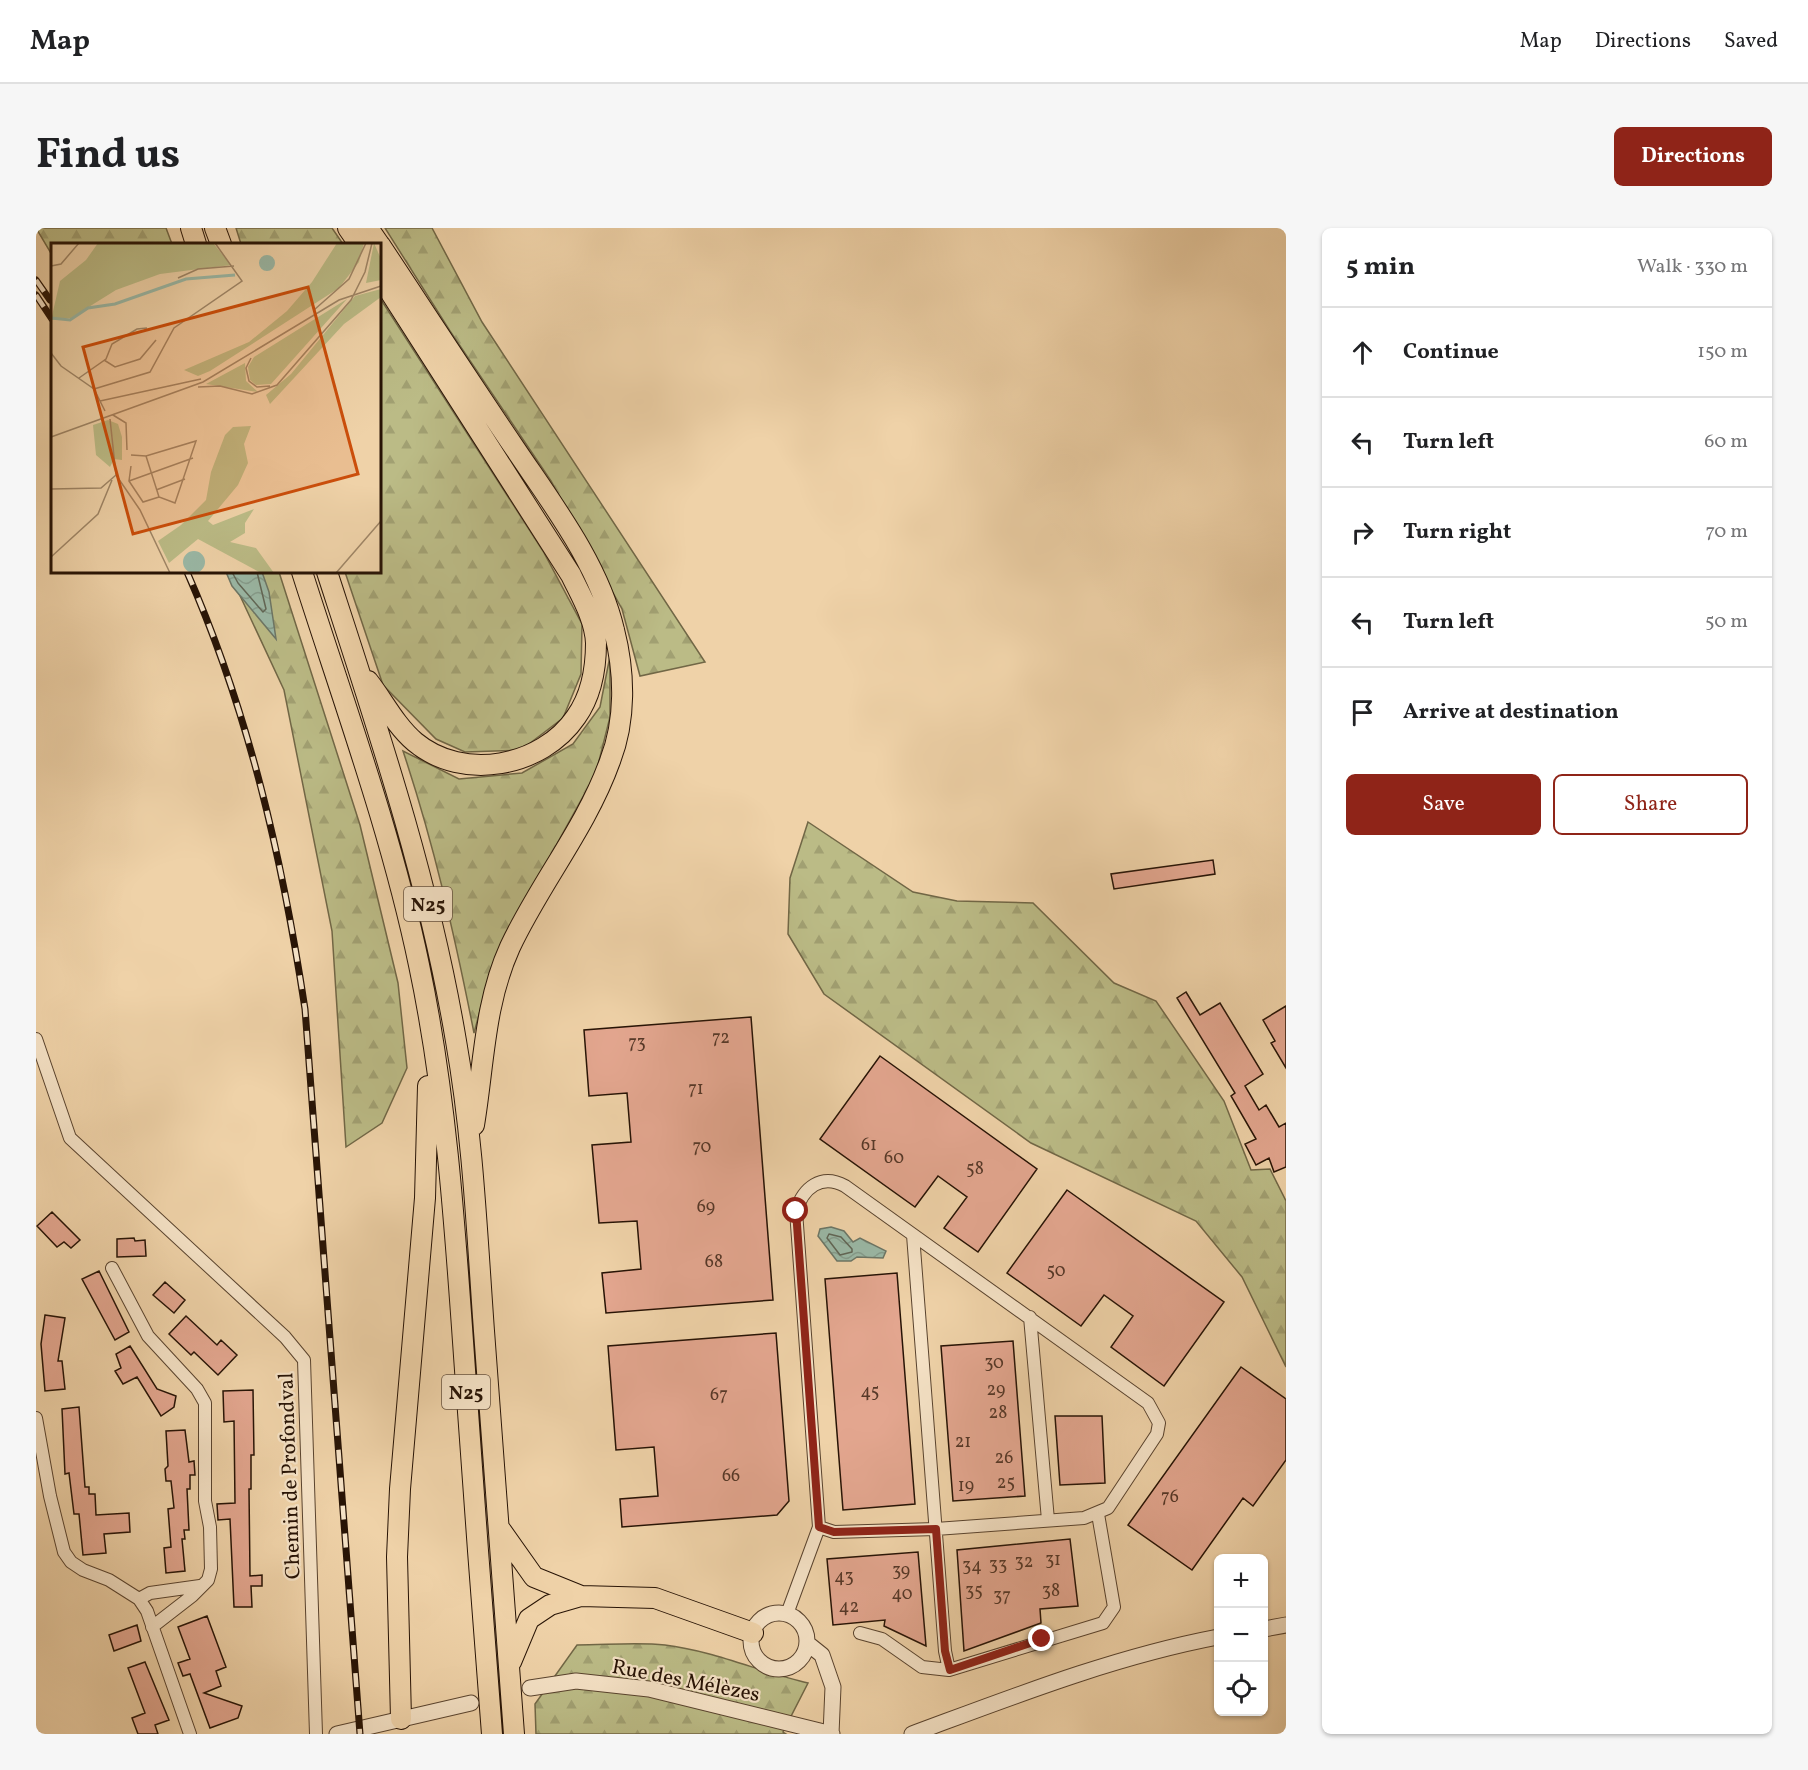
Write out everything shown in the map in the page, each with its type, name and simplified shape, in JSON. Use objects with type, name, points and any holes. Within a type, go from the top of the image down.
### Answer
[{"type":"highway","points":[[215,228],[221,243]]},
{"type":"highway","points":[[348,228],[358,243]]},
{"type":"highway","points":[[368,228],[378,243]]},
{"type":"highway","points":[[381,248],[550,501],[586,561],[600,589],[614,629],[622,675],[621,717],[611,759],[603,780],[594,801],[528,911],[509,950],[495,991],[485,1033],[471,1145]]},
{"type":"highway","points":[[358,669],[415,742],[439,756],[467,764],[496,765],[522,759],[543,749],[566,730],[577,717],[588,694],[596,640],[588,609],[571,575],[381,278]]},
{"type":"highway","name":"N25","points":[[302,573],[375,799],[396,874],[419,964],[434,1051],[455,1217],[492,1734]]},
{"type":"highway","name":"N25","points":[[327,573],[398,796],[443,966],[471,1145],[514,1734]]},
{"type":"highway","points":[[400,1719],[397,1557],[400,1489],[425,1198],[427,1088],[434,1051]]},
{"type":"highway","points":[[499,1527],[534,1577],[581,1596]]},
{"type":"highway","points":[[509,1667],[529,1620],[550,1605],[581,1596],[655,1598],[753,1633]]},
{"type":"street","name":"Chemin de Profondval","points":[[36,1039],[70,1138],[285,1337],[304,1360],[316,1734]]},
{"type":"street","points":[[787,1614],[819,1527],[796,1211],[801,1196],[811,1186],[823,1181],[837,1182],[1148,1403],[1159,1423],[1157,1434],[1108,1508],[1098,1514],[936,1529],[834,1532],[819,1527]]},
{"type":"street","points":[[913,1235],[945,1651],[950,1670]]},
{"type":"street","points":[[112,1268],[148,1336],[197,1389],[205,1403],[205,1501],[210,1527],[211,1569],[208,1580],[152,1627]]},
{"type":"street","points":[[1030,1317],[1048,1520]]},
{"type":"street","points":[[36,1418],[50,1496],[64,1551],[71,1562],[83,1570],[109,1580],[139,1599],[152,1627],[190,1734]]},
{"type":"street","points":[[860,1633],[882,1639],[922,1667],[950,1670],[1103,1623],[1114,1607],[1098,1514]]},
{"type":"street","points":[[139,1599],[150,1593],[200,1586]]},
{"type":"street","points":[[787,1614],[798,1621],[805,1631],[807,1643],[798,1662],[782,1669],[764,1665],[753,1651],[753,1633],[756,1625],[770,1615],[787,1614]]},
{"type":"street","points":[[1268,1628],[1286,1625]]},
{"type":"street","points":[[912,1734],[992,1704],[1149,1652],[1214,1638]]},
{"type":"street","points":[[807,1643],[822,1655],[833,1687],[831,1734]]},
{"type":"street","points":[[798,1662],[828,1672]]},
{"type":"street","name":"Rue des Mélèzes","points":[[530,1688],[576,1682],[648,1689],[831,1734]]},
{"type":"street","points":[[337,1734],[471,1703]]},
{"type":"green space","points":[[36,228],[166,228],[172,243],[51,243],[51,253]]},
{"type":"green space","points":[[236,228],[332,228],[342,243],[241,243]]},
{"type":"green space","points":[[385,228],[432,228],[482,322],[705,662],[640,676],[622,609],[551,481],[450,331]]},
{"type":"green space","points":[[381,300],[543,551],[582,624],[581,674],[563,718],[521,750],[465,752],[436,739],[383,685],[345,573],[381,573]]},
{"type":"green space","points":[[229,573],[279,573],[360,825],[398,983],[407,1068],[382,1123],[346,1147],[332,931],[284,690]]},
{"type":"green space","points":[[610,656],[610,717],[596,773],[516,918],[491,970],[474,1033],[443,891],[403,751],[459,779],[522,773],[573,744],[600,707]]},
{"type":"green space","points":[[808,822],[913,892],[957,901],[1033,903],[1114,983],[1156,1001],[1224,1101],[1251,1170],[1270,1169],[1286,1201],[1286,1367],[1242,1277],[1196,1221],[1031,1143],[824,994],[788,934],[790,878]]},
{"type":"green space","points":[[577,1645],[665,1645],[719,1657],[808,1683],[783,1732],[786,1734],[536,1734],[535,1704]]},
{"type":"water","points":[[226,573],[262,573],[269,592],[276,639],[232,586]]},
{"type":"water","points":[[831,1227],[844,1231],[853,1242],[860,1238],[886,1251],[883,1258],[857,1257],[851,1261],[837,1261],[818,1236],[820,1229]]},
{"type":"building","points":[[1213,860],[1215,874],[1114,889],[1111,874]]},
{"type":"building","points":[[1186,992],[1200,1015],[1220,1003],[1263,1074],[1245,1086],[1259,1110],[1266,1105],[1279,1127],[1286,1123],[1286,1167],[1274,1172],[1269,1158],[1256,1165],[1245,1144],[1256,1139],[1231,1096],[1235,1093],[1177,998]]},
{"type":"building","points":[[1286,1006],[1286,1068],[1271,1043],[1275,1041],[1263,1020]]},
{"type":"building","points":[[751,1017],[773,1300],[606,1313],[602,1273],[641,1269],[637,1221],[599,1223],[592,1145],[631,1142],[627,1093],[589,1096],[584,1030]]},
{"type":"building","points":[[880,1056],[1037,1169],[978,1252],[944,1228],[967,1197],[938,1176],[915,1207],[820,1139]]},
{"type":"building","points":[[1067,1190],[1224,1302],[1164,1386],[1111,1347],[1133,1316],[1104,1295],[1081,1326],[1007,1273]]},
{"type":"building","points":[[52,1212],[80,1240],[71,1248],[64,1242],[57,1247],[37,1226]]},
{"type":"building","points":[[134,1238],[135,1241],[145,1240],[146,1256],[117,1257],[117,1239]]},
{"type":"building","points":[[99,1271],[129,1332],[115,1340],[82,1279]]},
{"type":"building","points":[[897,1273],[915,1504],[843,1510],[825,1279]]},
{"type":"building","points":[[165,1282],[185,1300],[174,1313],[153,1295]]},
{"type":"building","points":[[45,1315],[65,1318],[58,1361],[62,1361],[65,1389],[45,1391],[41,1344]]},
{"type":"building","points":[[186,1316],[217,1345],[221,1340],[237,1355],[218,1375],[194,1352],[191,1355],[169,1334]]},
{"type":"building","points":[[776,1333],[789,1501],[777,1515],[622,1527],[620,1499],[658,1496],[654,1447],[616,1450],[608,1346]]},
{"type":"building","points":[[1013,1341],[1025,1496],[953,1501],[941,1346]]},
{"type":"building","points":[[130,1346],[157,1389],[176,1396],[174,1407],[161,1416],[137,1377],[123,1384],[115,1371],[121,1368],[116,1354]]},
{"type":"building","points":[[1241,1367],[1286,1399],[1286,1460],[1253,1506],[1243,1498],[1192,1570],[1128,1525]]},
{"type":"building","points":[[253,1390],[254,1455],[251,1455],[251,1489],[249,1489],[250,1576],[262,1575],[262,1586],[251,1586],[252,1607],[234,1607],[230,1519],[218,1520],[217,1504],[235,1503],[234,1421],[224,1422],[223,1391]]},
{"type":"building","points":[[79,1407],[85,1487],[89,1487],[89,1494],[95,1494],[96,1515],[129,1513],[130,1532],[104,1534],[106,1553],[83,1555],[79,1514],[74,1514],[69,1473],[65,1474],[62,1409]]},
{"type":"building","points":[[1055,1416],[1102,1416],[1105,1483],[1060,1485]]},
{"type":"building","points":[[185,1430],[189,1462],[194,1461],[195,1475],[190,1475],[190,1489],[187,1489],[189,1530],[184,1530],[185,1539],[182,1539],[185,1571],[166,1573],[164,1548],[171,1547],[168,1509],[174,1508],[171,1481],[166,1481],[165,1469],[168,1466],[166,1431]]},
{"type":"building","points":[[1070,1539],[1078,1606],[1040,1609],[1041,1623],[964,1651],[957,1550]]},
{"type":"building","points":[[918,1552],[926,1646],[884,1626],[885,1620],[833,1625],[827,1559]]},
{"type":"building","points":[[207,1616],[226,1667],[216,1671],[221,1686],[204,1693],[242,1706],[238,1718],[210,1728],[190,1674],[183,1676],[178,1663],[190,1659],[178,1627]]},
{"type":"building","points":[[137,1625],[141,1641],[114,1651],[109,1635]]},
{"type":"building","points":[[145,1662],[169,1720],[155,1725],[158,1734],[138,1734],[132,1718],[145,1713],[128,1668]]},
{"type":"railway","points":[[36,280],[50,300]]},
{"type":"railway","points":[[36,295],[51,318]]},
{"type":"railway","points":[[187,573],[228,678],[261,786],[286,896],[305,1009],[360,1734]]},
{"type":"route","points":[[796,1211],[819,1527],[834,1532],[936,1529],[945,1651],[950,1670],[1042,1639]]}]
